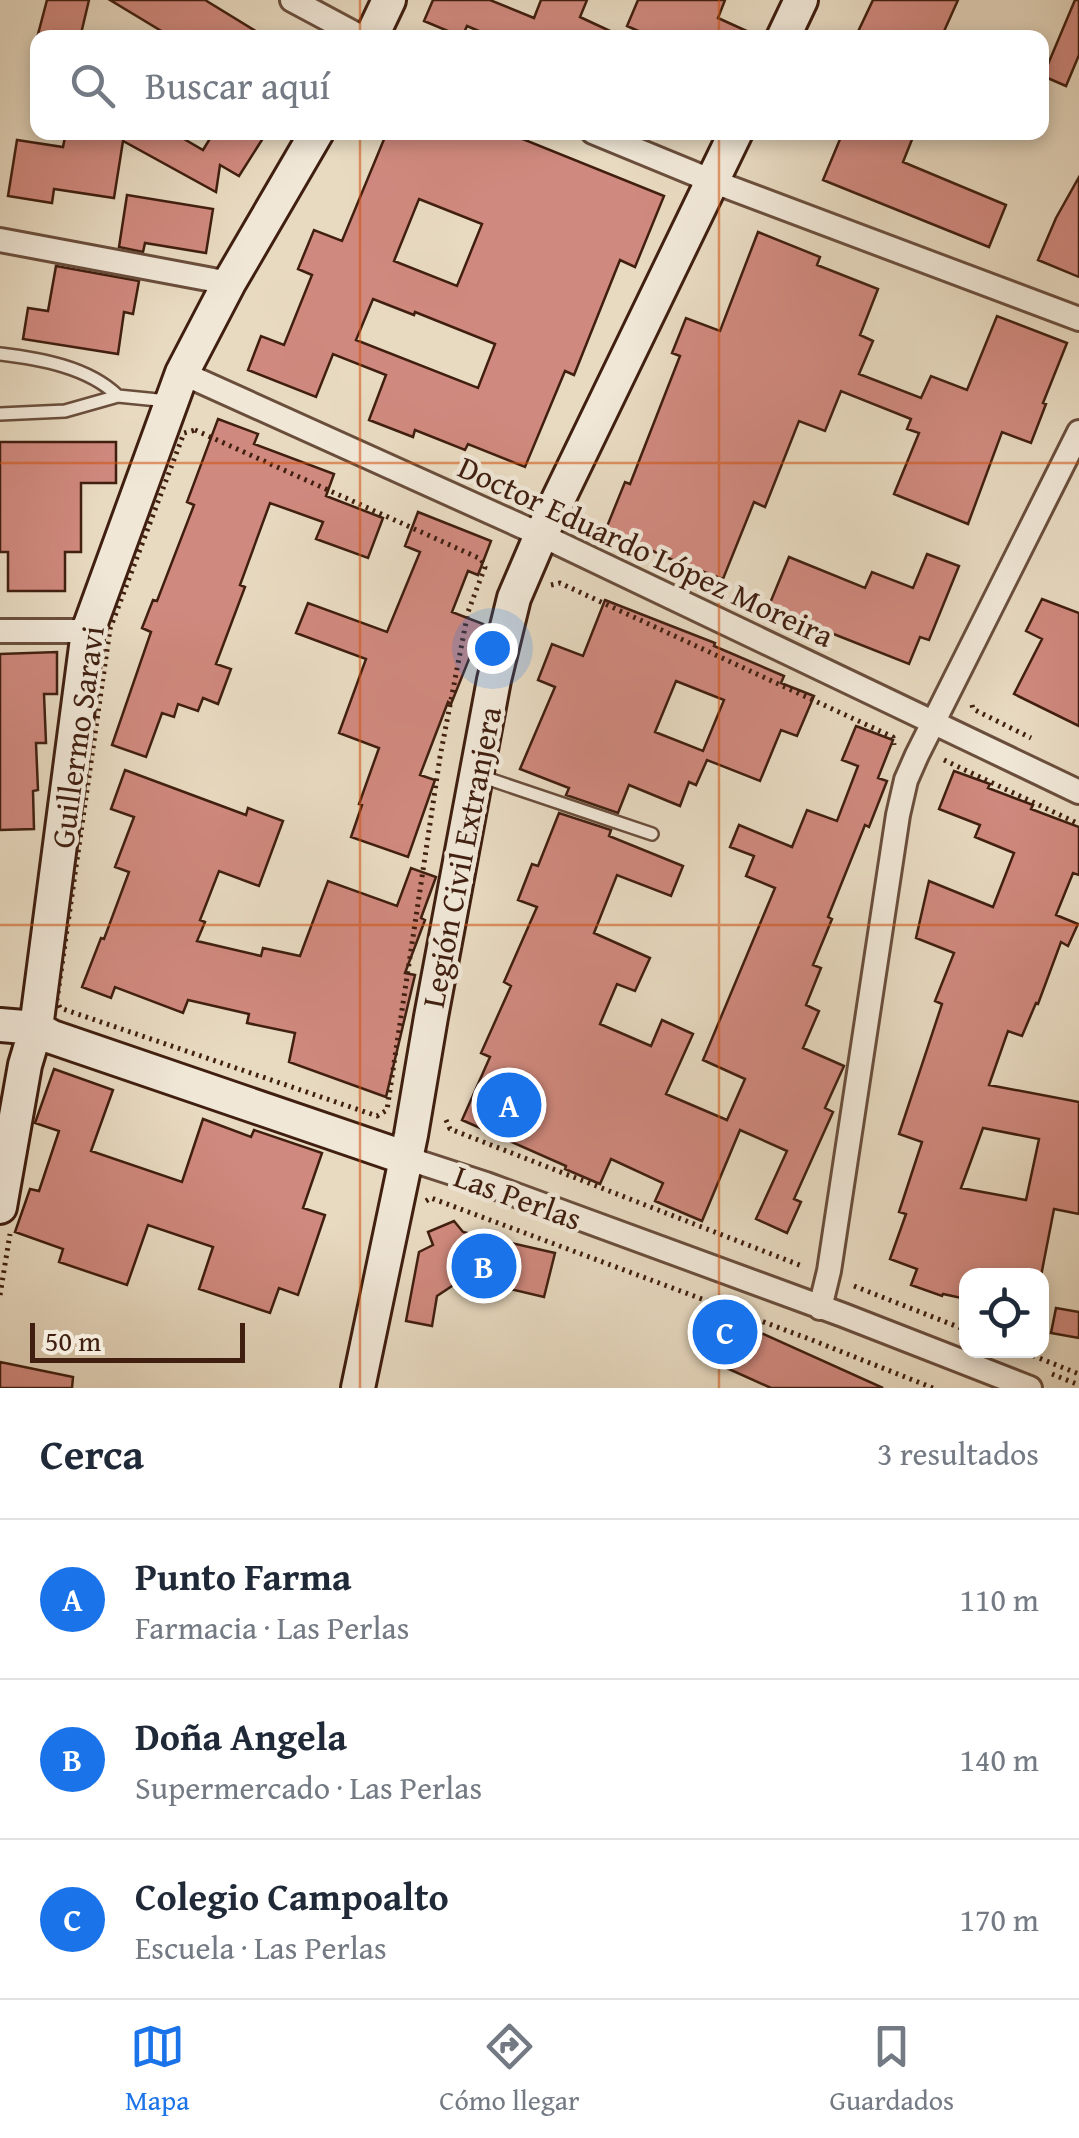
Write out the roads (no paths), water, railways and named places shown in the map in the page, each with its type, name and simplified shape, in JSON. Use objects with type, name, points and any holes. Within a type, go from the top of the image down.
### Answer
[{"type":"street","points":[[292,0],[348,30]]},
{"type":"street","points":[[376,30],[389,0]]},
{"type":"street","points":[[787,30],[801,0]]},
{"type":"street","name":"Guillermo Saravi","points":[[0,1207],[25,1065],[36,1028],[88,630],[229,282],[311,140]]},
{"type":"street","points":[[612,140],[1079,319]]},
{"type":"street","name":"Legión Civil Extranjera","points":[[358,1388],[406,1158],[494,680],[514,598],[732,140]]},
{"type":"street","points":[[0,240],[229,282]]},
{"type":"street","name":"Doctor Eduardo López Moreira","points":[[179,402],[541,535],[1079,792]]},
{"type":"street","points":[[820,1308],[906,780],[1079,432]]},
{"type":"street","points":[[0,631],[88,630]]},
{"type":"street","name":"Las Perlas","points":[[0,1025],[36,1028],[52,1037],[486,1184],[1030,1388]]},
{"type":"lane","points":[[0,354],[85,373],[118,396]]},
{"type":"lane","points":[[0,414],[66,410],[118,396],[179,402]]},
{"type":"lane","points":[[476,775],[652,834]]},
{"type":"place","name":"Punto Farma","points":[[509,1105]]},
{"type":"place","name":"Doña Angela","points":[[484,1266]]},
{"type":"place","name":"Colegio Campoalto","points":[[725,1332]]}]
